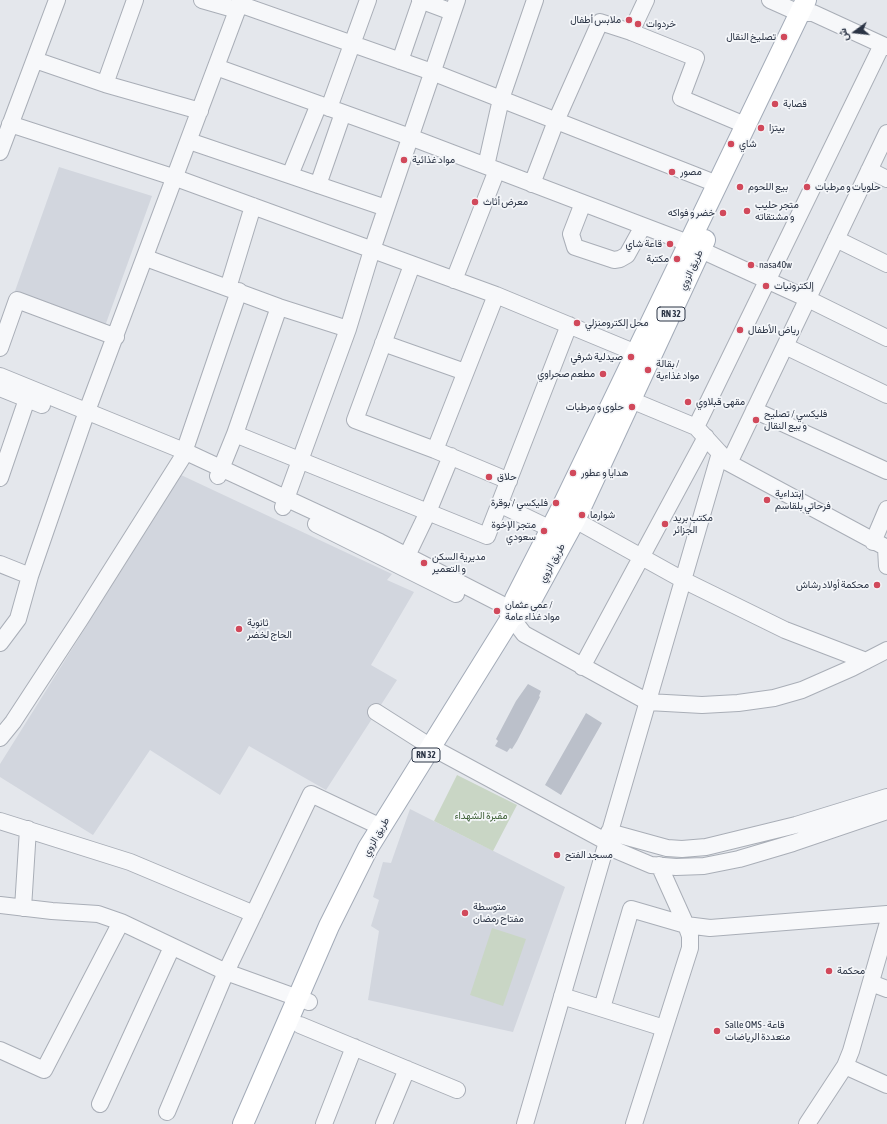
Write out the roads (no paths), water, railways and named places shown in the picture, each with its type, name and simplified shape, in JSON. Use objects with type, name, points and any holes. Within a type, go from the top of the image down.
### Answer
[{"type":"main road","name":"طريق الزوي","points":[[510,618],[526,608],[575,520],[631,400],[694,246],[717,184],[745,125],[810,6]]},
{"type":"main road","name":"طريق الزوي","points":[[243,1124],[303,999],[328,926],[346,895],[368,848],[510,618],[515,599],[551,529],[636,353],[694,246],[810,6]]},
{"type":"main road","name":"طريق الزوي","points":[[258,1124],[300,1025],[303,999]]},
{"type":"street","points":[[0,152],[6,131],[35,60],[57,0]]},
{"type":"street","points":[[105,84],[135,0]]},
{"type":"street","points":[[202,0],[239,5],[432,72],[717,184]]},
{"type":"street","points":[[318,185],[331,108],[368,0]]},
{"type":"street","points":[[285,503],[348,329],[372,250],[454,6],[420,0],[400,61]]},
{"type":"street","points":[[454,280],[491,168],[501,99],[535,0]]},
{"type":"street","points":[[631,32],[646,0]]},
{"type":"street","points":[[582,667],[641,556],[701,432],[767,280],[885,46],[810,6],[770,0]]},
{"type":"street","points":[[0,643],[18,619],[30,576],[86,416],[176,178],[239,5]]},
{"type":"street","points":[[532,184],[556,121],[600,22],[631,32],[696,58],[681,98],[745,125]]},
{"type":"street","points":[[35,60],[105,84],[200,111]]},
{"type":"street","points":[[216,67],[410,137],[694,246],[808,299],[887,338]]},
{"type":"street","points":[[290,175],[331,108]]},
{"type":"street","points":[[6,131],[176,178],[496,295],[636,353]]},
{"type":"street","points":[[525,1124],[683,580],[724,458],[754,410],[887,133]]},
{"type":"street","points":[[189,141],[386,208]]},
{"type":"street","points":[[869,170],[887,179]]},
{"type":"street","points":[[583,203],[572,234],[575,247],[614,260],[620,259],[627,255],[643,226]]},
{"type":"street","points":[[0,738],[13,722],[77,625],[183,455],[233,290],[253,206]]},
{"type":"street","points":[[836,239],[887,264]]},
{"type":"street","points":[[146,258],[279,307],[348,329]]},
{"type":"street","points":[[412,265],[355,420],[451,456],[509,481]]},
{"type":"street","points":[[435,450],[496,295]]},
{"type":"street","points":[[0,348],[17,300],[116,337]]},
{"type":"street","points":[[219,471],[235,434],[279,307]]},
{"type":"street","points":[[235,434],[487,536],[569,325]]},
{"type":"street","points":[[383,343],[465,372]]},
{"type":"street","points":[[785,346],[887,395]]},
{"type":"street","points":[[0,376],[86,416],[219,471],[405,561],[498,614],[510,618],[524,634],[648,702],[702,705],[738,703],[774,698],[802,690],[887,650]]},
{"type":"street","points":[[0,388],[86,416]]},
{"type":"street","points":[[0,478],[27,398]]},
{"type":"street","points":[[631,400],[701,432],[724,458],[882,546]]},
{"type":"street","points":[[754,410],[887,472]]},
{"type":"street","points":[[405,561],[428,512],[451,456]]},
{"type":"street","points":[[500,504],[551,529]]},
{"type":"street","points":[[887,509],[882,546],[887,566]]},
{"type":"street","points":[[575,520],[683,580],[785,630],[866,661]]},
{"type":"street","points":[[0,564],[30,576]]},
{"type":"street","points":[[376,712],[431,747],[651,864],[676,867],[704,866],[739,859],[793,843],[887,811]]},
{"type":"street","points":[[167,1112],[226,972],[311,794],[381,827]]},
{"type":"street","points":[[607,840],[667,848],[682,849],[706,847],[796,825],[887,797]]},
{"type":"street","points":[[0,821],[130,862],[254,914]]},
{"type":"street","points":[[23,908],[28,829]]},
{"type":"street","points":[[634,1124],[690,948],[690,936],[686,925],[659,865]]},
{"type":"street","points":[[0,905],[98,914],[121,922],[226,972],[303,999]]},
{"type":"street","points":[[602,1008],[631,909],[686,925],[710,928],[887,914]]},
{"type":"street","points":[[0,1050],[44,1070],[121,922]]},
{"type":"street","points":[[806,1124],[845,1066],[858,1030],[887,926]]},
{"type":"street","points":[[100,1104],[172,947]]},
{"type":"street","points":[[871,983],[887,989]]},
{"type":"street","points":[[562,996],[664,1028]]},
{"type":"street","points":[[300,1025],[457,1090]]},
{"type":"street","points":[[324,1124],[354,1047]]},
{"type":"street","points":[[845,1066],[887,1085]]},
{"type":"street","points":[[384,1124],[407,1069]]},
{"type":"place","name":"ملابس أطفال","points":[[629,20]]},
{"type":"place","name":"خردوات","points":[[638,24]]},
{"type":"place","name":"تصليخ النقال","points":[[784,37]]},
{"type":"place","name":"قصابة","points":[[775,104]]},
{"type":"place","name":"بيتزا","points":[[761,128]]},
{"type":"place","name":"شاي","points":[[731,144]]},
{"type":"place","name":"مواد غذائية","points":[[404,160]]},
{"type":"place","name":"مصور","points":[[672,172]]},
{"type":"place","name":"بيع اللحوم","points":[[740,187]]},
{"type":"place","name":"حلويات و مرطبات","points":[[807,187]]},
{"type":"place","name":"معرض أثاث","points":[[475,202]]},
{"type":"place","name":"متجر حليب و مشتقاته","points":[[747,211]]},
{"type":"place","name":"خضر و فواكه","points":[[723,213]]},
{"type":"place","name":"قاعة شاي","points":[[670,244]]},
{"type":"place","name":"مكتبة","points":[[677,259]]},
{"type":"place","name":"nasa40w","points":[[751,265]]},
{"type":"place","name":"إلكترونيات","points":[[766,286]]},
{"type":"place","name":"محل إلكترومنزلي","points":[[577,323]]},
{"type":"place","name":"رياض الأطفال","points":[[740,330]]},
{"type":"place","name":"صيدلية شرفي","points":[[631,357]]},
{"type":"place","name":"بقالة / مواد غذاءية","points":[[648,370]]},
{"type":"place","name":"مطعم صحراوي","points":[[603,374]]},
{"type":"place","name":"مقهى قبلاوي","points":[[688,402]]},
{"type":"place","name":"حلوى و مرطبات","points":[[632,407]]},
{"type":"place","name":"فليكسي / تصليح و بيع النقال","points":[[756,420]]},
{"type":"place","name":"هدايا و عطور","points":[[573,473]]},
{"type":"place","name":"حلاق","points":[[489,477]]},
{"type":"place","name":"إبتداءية فرحاتي بلقاسم","points":[[767,500]]},
{"type":"place","name":"فليكسي / بوقرة","points":[[556,503]]},
{"type":"place","name":"شوارما","points":[[582,515]]},
{"type":"place","name":"مكتب بريد الجزائر","points":[[665,524]]},
{"type":"place","name":"متجر الإخوة سعودي","points":[[544,531]]},
{"type":"place","name":"مديرية السكن و التعمير","points":[[424,563]]},
{"type":"place","name":"محكمة أولاد رشاش","points":[[877,585]]},
{"type":"place","name":"عمي عثمان / مواد غذاء عامة","points":[[497,611]]},
{"type":"place","name":"ثانوية الحاج لخضر","points":[[239,629]]},
{"type":"place","name":"مسجد الفتح","points":[[557,855]]},
{"type":"place","name":"متوسطة مفتاح رمضان","points":[[465,913]]},
{"type":"place","name":"محكمة","points":[[829,971]]},
{"type":"place","name":"Salle OMS - قاعة متعددة الرياضات","points":[[717,1031]]},
{"type":"park label","name":"مقبرة الشهداء","points":[[481,816]]}]
